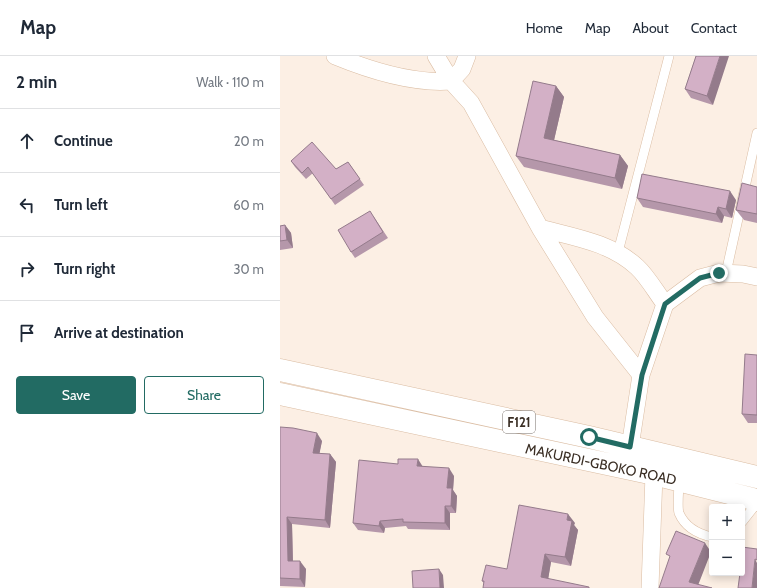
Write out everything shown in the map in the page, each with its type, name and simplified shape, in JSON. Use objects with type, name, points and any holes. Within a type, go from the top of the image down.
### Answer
[{"type":"main road","name":"F121","points":[[280,370],[630,447],[757,477]]},
{"type":"main road","name":"MAKURDI-GBOKO ROAD","points":[[280,394],[654,474],[757,502]]},
{"type":"street","points":[[335,56],[355,64],[416,81],[438,82],[451,81],[462,69],[467,56]]},
{"type":"street","points":[[436,56],[451,81],[471,103],[540,228],[595,317],[642,375]]},
{"type":"street","points":[[540,228],[602,245],[618,252],[638,267],[665,304]]},
{"type":"street","points":[[630,447],[642,375],[665,304],[700,278],[719,273],[743,274],[757,277]]},
{"type":"street","points":[[650,588],[654,474]]},
{"type":"lane","points":[[618,252],[669,56]]},
{"type":"lane","points":[[726,273],[757,134]]},
{"type":"lane","points":[[679,481],[679,512],[688,526],[702,535],[709,536]]},
{"type":"lane","points":[[745,518],[757,502]]},
{"type":"building","points":[[696,56],[720,56],[707,96],[685,89]]},
{"type":"building","points":[[533,81],[556,86],[544,138],[620,155],[615,178],[516,156]]},
{"type":"building","points":[[312,142],[336,169],[348,162],[360,179],[331,199],[308,167],[302,173],[291,161]]},
{"type":"building","points":[[642,174],[730,191],[726,209],[718,207],[716,214],[637,198]]},
{"type":"building","points":[[742,183],[757,187],[757,214],[736,210]]},
{"type":"building","points":[[370,211],[383,232],[351,252],[338,230]]},
{"type":"building","points":[[285,225],[287,240],[280,241],[280,226]]},
{"type":"building","points":[[745,354],[757,355],[757,415],[742,414]]},
{"type":"building","points":[[280,427],[317,433],[313,453],[330,454],[325,520],[287,517],[288,561],[300,561],[300,579],[280,578]]},
{"type":"building","points":[[398,459],[418,459],[417,466],[449,468],[447,488],[452,488],[451,506],[445,506],[445,523],[403,522],[403,519],[380,521],[379,526],[353,523],[359,460],[398,464]]},
{"type":"building","points":[[519,505],[568,514],[567,520],[572,521],[565,557],[545,554],[541,577],[589,588],[483,588],[484,581],[482,581],[486,565],[507,569]]},
{"type":"building","points":[[676,531],[705,543],[689,582],[712,588],[659,588],[670,556],[666,554]]},
{"type":"building","points":[[745,547],[757,549],[757,560],[755,559],[752,588],[738,588],[740,576],[745,576]]},
{"type":"building","points":[[439,569],[440,588],[413,588],[412,571]]},
{"type":"route","points":[[589,437],[630,447],[642,375],[665,304],[700,278],[719,273]]}]
